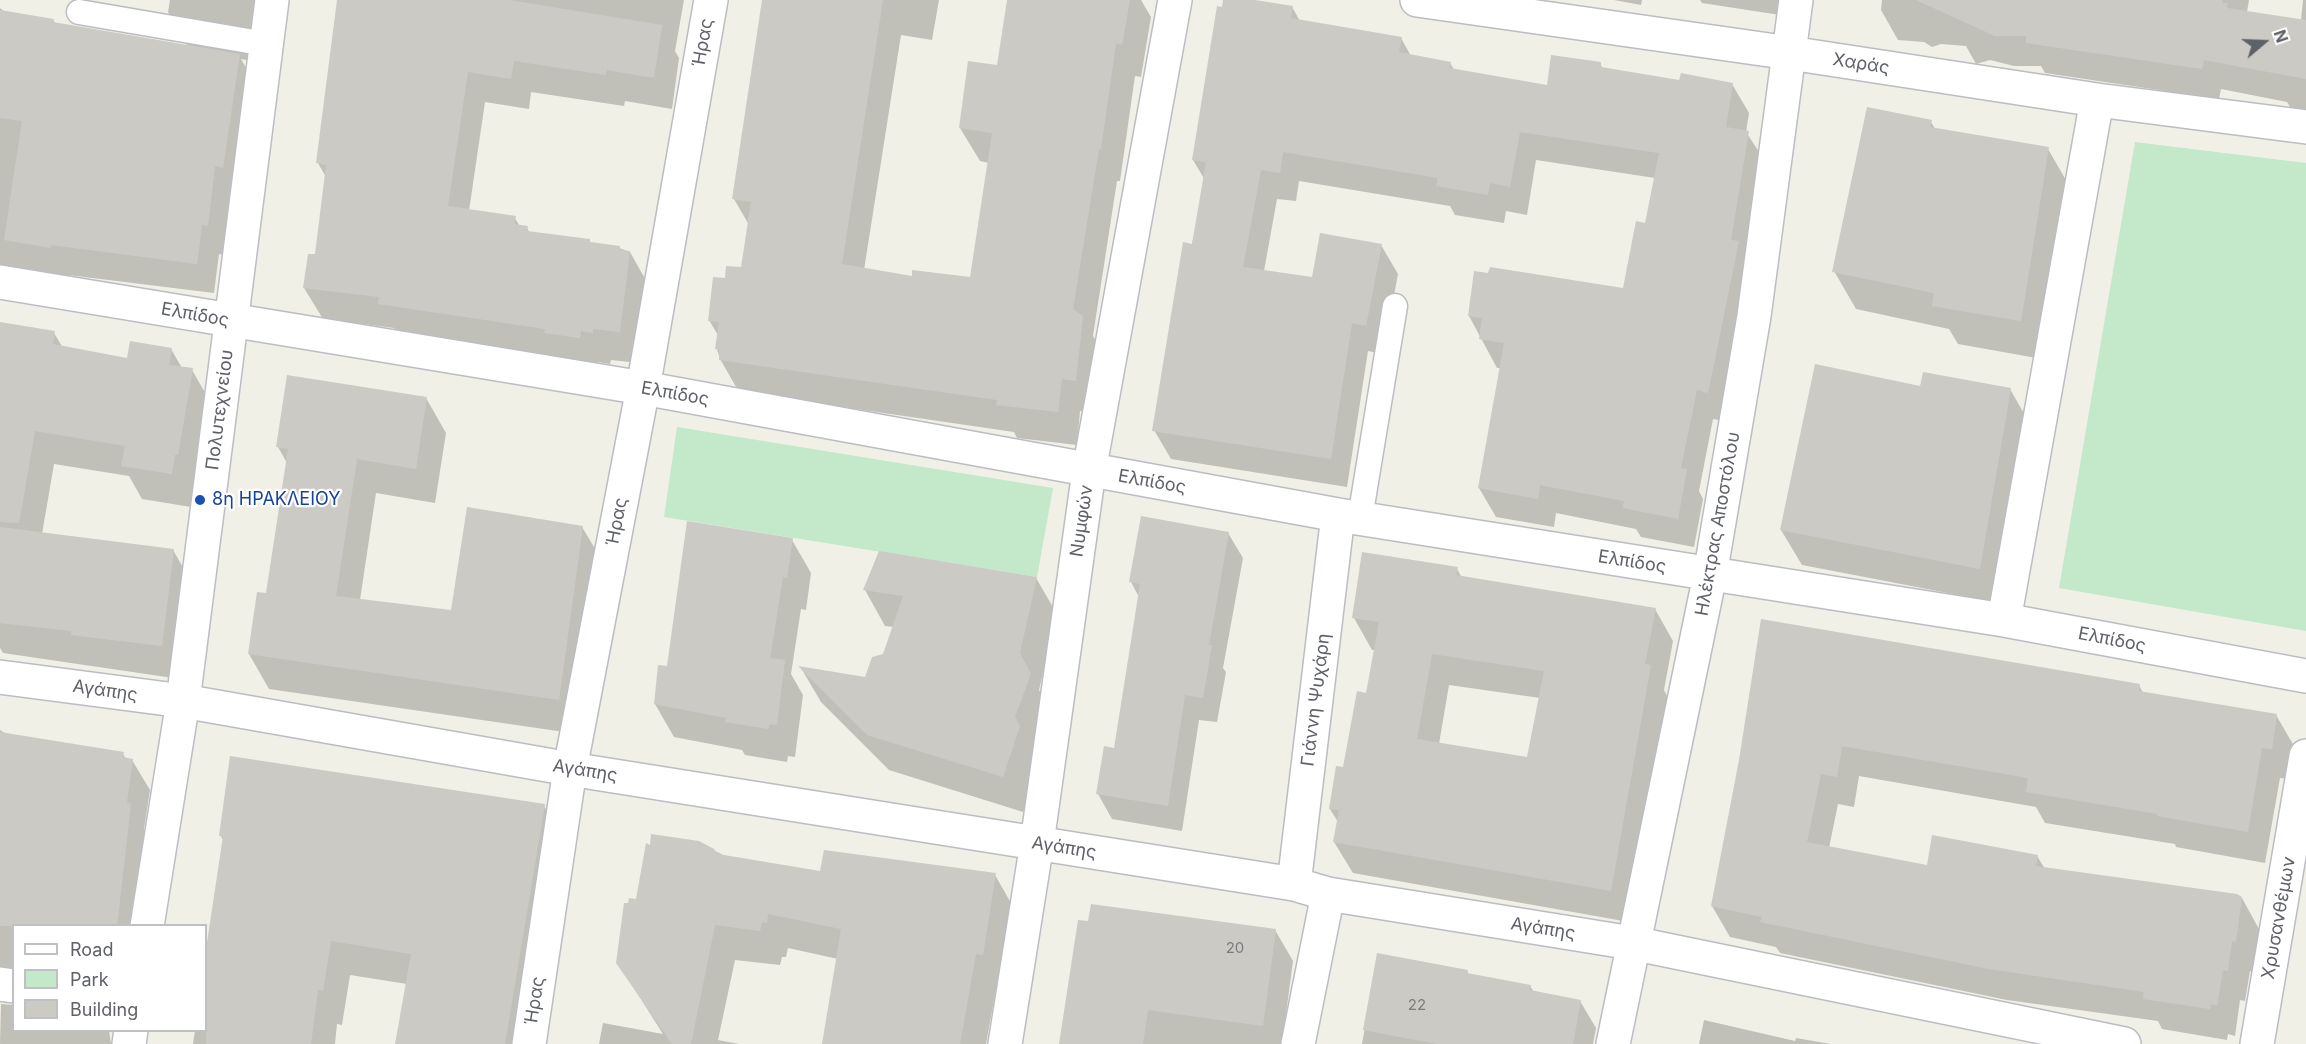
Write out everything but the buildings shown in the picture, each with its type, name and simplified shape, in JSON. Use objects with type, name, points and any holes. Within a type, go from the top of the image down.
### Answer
[{"type":"street","name":"Πολυτεχνείου","points":[[147,924],[183,701],[272,0]]},
{"type":"street","name":"Ήρας","points":[[529,1044],[570,769],[643,388],[711,0]]},
{"type":"street","name":"Νυμφών","points":[[1005,1044],[1037,843],[1089,471],[1175,0]]},
{"type":"street","name":"Χαράς","points":[[1417,0],[1458,4],[2097,100],[2306,127]]},
{"type":"street","name":"Ηλέκτρας Αποστόλου","points":[[1613,1044],[1632,943],[1710,575],[1754,316],[1796,0]]},
{"type":"street","points":[[2004,620],[2097,100]]},
{"type":"street","name":"Ελπίδος","points":[[0,282],[643,388],[1349,517],[2004,620],[2306,676]]},
{"type":"street","name":"Γιάννη Ψυχάρη","points":[[1294,884],[1349,517]]},
{"type":"street","name":"Αγάπης","points":[[0,677],[183,701],[570,769],[1294,884],[1328,894],[1632,943],[2124,1044]]},
{"type":"street","name":"Χρυσανθέμων","points":[[2257,1044],[2306,756]]},
{"type":"street","points":[[1298,1044],[1328,894]]},
{"type":"lane","points":[[79,12],[266,44]]},
{"type":"lane","points":[[1349,517],[1395,306]]},
{"type":"green space","points":[[2135,142],[2306,163],[2306,631],[2059,588]]},
{"type":"green space","points":[[677,427],[1053,488],[1037,577],[664,517]]},
{"type":"place","name":"8η ΗΡΑΚΛΕΙΟΥ","points":[[200,500]]}]
